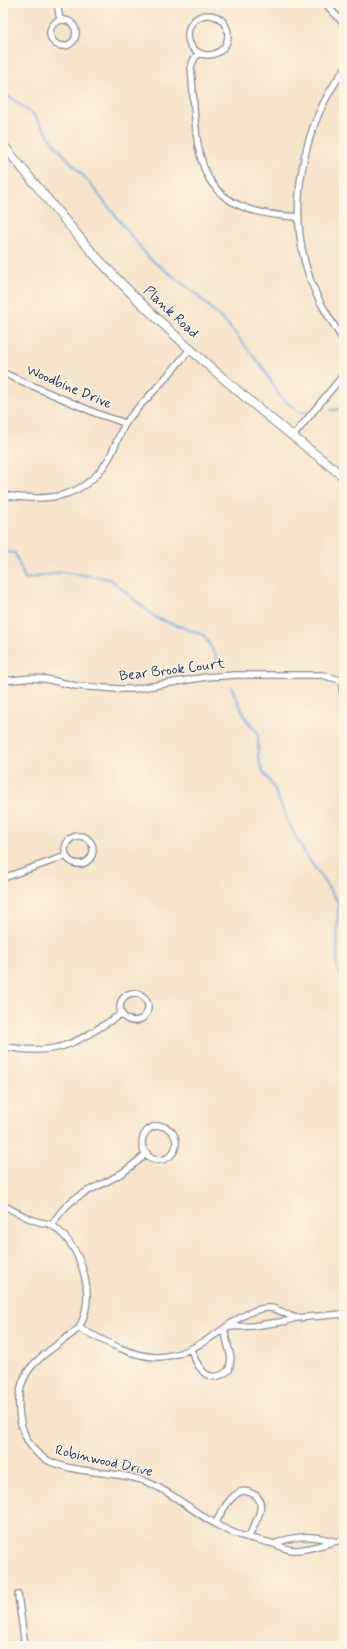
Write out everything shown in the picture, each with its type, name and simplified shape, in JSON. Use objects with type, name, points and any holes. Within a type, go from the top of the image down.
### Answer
[{"type":"street","points":[[57,3],[60,20]]},
{"type":"street","points":[[325,3],[344,24]]},
{"type":"street","points":[[207,15],[218,18],[224,24],[227,31],[227,39],[224,47],[211,55],[199,53],[192,49],[188,42],[187,34],[189,27],[193,21],[200,16],[207,15]]},
{"type":"street","points":[[60,20],[71,23],[76,32],[72,43],[65,46],[54,44],[49,34],[51,27],[60,20]]},
{"type":"street","points":[[199,53],[194,59],[191,67],[199,153],[206,173],[213,186],[233,203],[252,211],[272,216],[299,217]]},
{"type":"street","points":[[344,70],[336,81],[316,118],[308,143],[298,198],[305,263],[310,280],[330,320],[344,341]]},
{"type":"street","name":"Plank Road","points":[[3,145],[101,261],[139,301],[191,348],[344,477]]},
{"type":"street","points":[[3,495],[22,499],[44,499],[57,497],[84,485],[101,469],[116,444],[125,424],[191,348]]},
{"type":"street","name":"Woodbine Drive","points":[[3,373],[125,424]]},
{"type":"street","points":[[294,435],[344,374]]},
{"type":"street","name":"Bear Brook Court","points":[[3,681],[32,678],[46,679],[76,686],[134,689],[206,677],[236,675],[322,675],[344,681],[342,689],[344,694]]},
{"type":"street","points":[[75,837],[86,839],[91,845],[91,856],[86,862],[74,863],[66,856],[66,844],[75,837]]},
{"type":"street","points":[[3,878],[66,856]]},
{"type":"street","points":[[130,994],[138,994],[146,1002],[147,1010],[141,1019],[130,1021],[122,1014],[121,1002],[130,994]]},
{"type":"street","points":[[3,1046],[32,1050],[57,1049],[89,1034],[122,1014]]},
{"type":"street","points":[[155,1126],[164,1126],[174,1134],[176,1141],[175,1148],[168,1157],[156,1159],[147,1153],[143,1142],[148,1131],[155,1126]]},
{"type":"street","points":[[52,1225],[61,1210],[70,1201],[128,1170],[147,1153]]},
{"type":"street","points":[[3,1204],[38,1222],[52,1225],[74,1249],[83,1269],[86,1298],[82,1322],[79,1328],[116,1347],[136,1355],[165,1357],[191,1350],[226,1328],[240,1317],[269,1308],[296,1318]]},
{"type":"street","points":[[226,1328],[253,1326],[287,1321],[296,1318],[344,1314]]},
{"type":"street","name":"Robinwood Drive","points":[[79,1328],[32,1366],[25,1376],[21,1388],[19,1404],[23,1428],[30,1444],[39,1455],[49,1461],[64,1466],[134,1478],[156,1486],[172,1494],[215,1524],[232,1533],[274,1544],[282,1548],[305,1549],[333,1541],[344,1540]]},
{"type":"street","points":[[191,1350],[196,1362],[204,1373],[213,1377],[223,1375],[229,1370],[231,1358],[226,1328]]},
{"type":"street","points":[[215,1524],[233,1496],[238,1492],[248,1492],[260,1499],[262,1505],[248,1538]]},
{"type":"street","name":"Robinwood Drive","points":[[274,1544],[299,1536],[323,1538],[333,1541]]},
{"type":"street","points":[[18,1595],[25,1646]]},
{"type":"waterway","points":[[3,92],[34,115],[56,146],[88,181],[149,258],[196,294],[231,328],[263,368],[280,397],[300,413],[307,411]]},
{"type":"waterway","points":[[331,410],[344,409]]},
{"type":"waterway","points":[[3,552],[15,553],[25,579],[63,572],[110,579],[156,618],[204,635],[220,663]]},
{"type":"waterway","points":[[231,686],[246,719],[258,733],[258,757],[262,770],[274,788],[287,820],[306,855],[338,902],[337,970],[344,980]]}]
